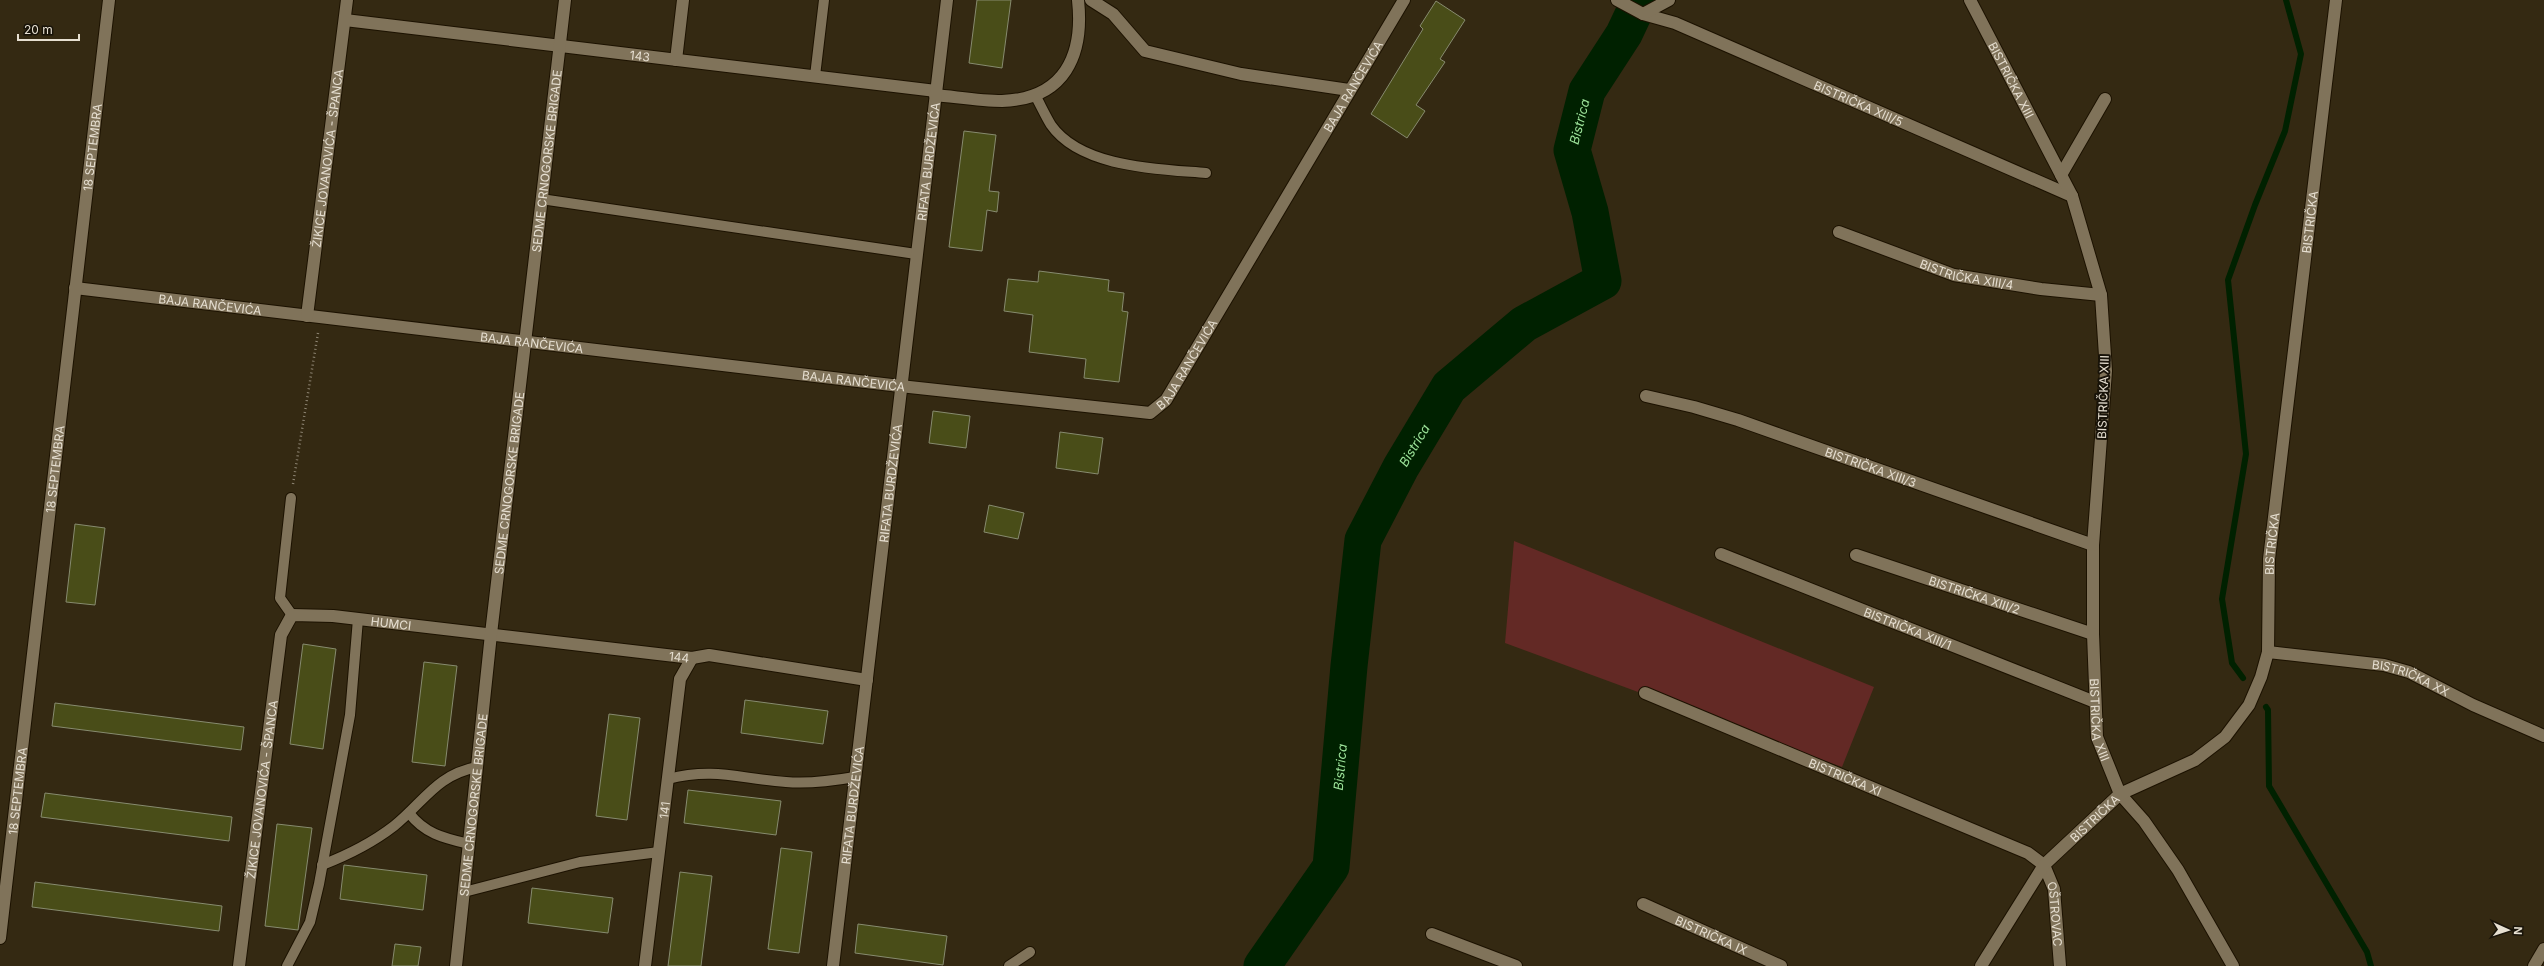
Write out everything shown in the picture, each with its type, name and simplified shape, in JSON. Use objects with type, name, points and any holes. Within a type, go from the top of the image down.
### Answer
[{"type":"street","name":"18 SEPTEMBRA","points":[[0,938],[109,0]]},
{"type":"street","name":"ŽIKICE JOVANOVIĆA - ŠPANCA","points":[[307,316],[347,0]]},
{"type":"street","name":"SEDME CRNOGORSKE BRIGADE","points":[[456,966],[491,634],[565,0]]},
{"type":"street","points":[[676,60],[683,0]]},
{"type":"street","name":"RIFATA BURDŽEVIĆA","points":[[833,966],[900,386],[947,0]]},
{"type":"street","points":[[1035,95],[1056,82],[1071,65],[1078,42],[1078,0]]},
{"type":"street","points":[[1091,0],[1113,14],[1145,51],[1241,74],[1349,90]]},
{"type":"street","name":"BAJA RANČEVIĆA","points":[[75,288],[900,386],[1150,413],[1166,400],[1349,90],[1404,0]]},
{"type":"street","name":"BISTRIČKA XIII/5","points":[[1617,0],[1643,14],[1675,23],[2072,196]]},
{"type":"street","points":[[1643,14],[1669,0]]},
{"type":"street","name":"BISTRIČKA XIII","points":[[1970,0],[2072,196],[2101,295],[2106,371],[2093,545],[2093,634],[2097,737],[2120,794],[2144,821],[2178,870],[2232,966]]},
{"type":"street","name":"BISTRIČKA","points":[[1981,966],[2044,864],[2120,794],[2195,760],[2225,737],[2249,705],[2261,677],[2268,652],[2269,559],[2336,0]]},
{"type":"street","name":"143","points":[[345,20],[815,76],[1003,101],[1035,95]]},
{"type":"street","points":[[2061,175],[2105,99]]},
{"type":"street","name":"BISTRIČKA XIII/4","points":[[1839,232],[1954,275],[2041,289],[2101,295]]},
{"type":"street","name":"BISTRIČKA XIII/3","points":[[1646,396],[1694,407],[1738,420],[2093,545]]},
{"type":"street","name":"BISTRIČKA XIII/1","points":[[1720,554],[2095,702]]},
{"type":"street","name":"BISTRIČKA XIII/2","points":[[1856,555],[2093,634]]},
{"type":"street","name":"HUMCI","points":[[292,615],[312,614],[491,634]]},
{"type":"street","name":"ŽIKICE JOVANOVIĆA - ŠPANCA","points":[[239,966],[281,635],[292,615]]},
{"type":"street","name":"144","points":[[491,634],[692,658],[709,655],[866,680]]},
{"type":"street","name":"BISTRIČKA XX","points":[[2268,652],[2384,665],[2409,672],[2473,704],[2544,736]]},
{"type":"street","name":"141","points":[[645,966],[680,679],[692,658]]},
{"type":"street","name":"BISTRIČKA XI","points":[[1645,693],[2028,853],[2044,864]]},
{"type":"street","name":"OŠTROVAC","points":[[2044,864],[2054,889],[2060,966]]},
{"type":"street","name":"BISTRIČKA IX","points":[[1643,904],[1780,966]]},
{"type":"street","points":[[1432,934],[1516,966]]},
{"type":"street","points":[[2534,966],[2544,950]]},
{"type":"lane","points":[[815,76],[824,0]]},
{"type":"lane","points":[[1035,95],[1052,126],[1074,145],[1092,154],[1110,161],[1206,173]]},
{"type":"lane","points":[[541,199],[916,254]]},
{"type":"lane","points":[[291,498],[280,598],[292,615]]},
{"type":"lane","points":[[287,966],[310,922],[322,864],[350,714],[358,619]]},
{"type":"lane","points":[[322,864],[362,848],[409,813],[442,780],[465,769],[477,767]]},
{"type":"lane","points":[[668,779],[702,773],[722,773],[787,782],[829,781],[855,777]]},
{"type":"lane","points":[[409,813],[416,822],[434,835],[469,844]]},
{"type":"lane","points":[[464,892],[580,862],[659,852]]},
{"type":"lane","points":[[1009,966],[1030,952]]},
{"type":"path","points":[[291,498],[320,317]]},
{"type":"shaded area","points":[[1514,541],[1874,687],[1842,767],[1505,643]]},
{"type":"building","points":[[977,0],[1011,0],[1002,68],[969,63]]},
{"type":"building","points":[[1436,1],[1465,20],[1440,59],[1445,62],[1416,105],[1425,111],[1407,138],[1371,114],[1423,29],[1420,26]]},
{"type":"building","points":[[964,131],[996,135],[989,191],[999,192],[997,212],[987,210],[982,251],[949,247]]},
{"type":"building","points":[[1039,271],[1109,280],[1108,291],[1124,293],[1122,311],[1128,312],[1119,382],[1084,378],[1086,359],[1029,352],[1033,315],[1004,311],[1008,279],[1038,282]]},
{"type":"building","points":[[933,411],[970,416],[966,448],[929,443]]},
{"type":"building","points":[[1060,432],[1103,438],[1098,474],[1056,468]]},
{"type":"building","points":[[989,505],[1024,513],[1018,539],[984,532]]},
{"type":"building","points":[[75,524],[105,528],[95,605],[66,602]]},
{"type":"building","points":[[303,644],[336,649],[323,749],[290,744]]},
{"type":"building","points":[[424,662],[457,666],[445,766],[412,762]]},
{"type":"building","points":[[745,700],[828,711],[823,744],[741,733]]},
{"type":"building","points":[[55,703],[244,727],[241,750],[52,726]]},
{"type":"building","points":[[609,714],[640,718],[627,820],[596,816]]},
{"type":"building","points":[[688,790],[781,801],[776,835],[684,823]]},
{"type":"building","points":[[45,793],[232,817],[229,841],[41,817]]},
{"type":"building","points":[[277,824],[312,828],[298,930],[265,926]]},
{"type":"building","points":[[781,848],[812,852],[799,953],[768,949]]},
{"type":"building","points":[[344,865],[427,875],[423,910],[340,899]]},
{"type":"building","points":[[680,872],[712,876],[701,966],[668,966]]},
{"type":"building","points":[[35,882],[222,906],[219,931],[32,907]]},
{"type":"building","points":[[532,888],[613,898],[608,933],[528,923]]},
{"type":"building","points":[[858,924],[947,936],[943,965],[855,953]]},
{"type":"building","points":[[395,944],[421,947],[418,966],[392,966]]},
{"type":"waterway","name":"Bistrica","points":[[1262,966],[1331,867],[1349,666],[1363,540],[1401,467],[1449,387],[1524,324],[1603,281],[1590,212],[1572,150],[1587,91],[1624,34],[1640,0]]},
{"type":"waterway","points":[[2243,678],[2232,663],[2222,599],[2246,454],[2228,280],[2255,205],[2285,131],[2301,54],[2286,0]]},
{"type":"waterway","points":[[2266,707],[2268,710],[2269,786],[2367,952],[2371,966]]}]
